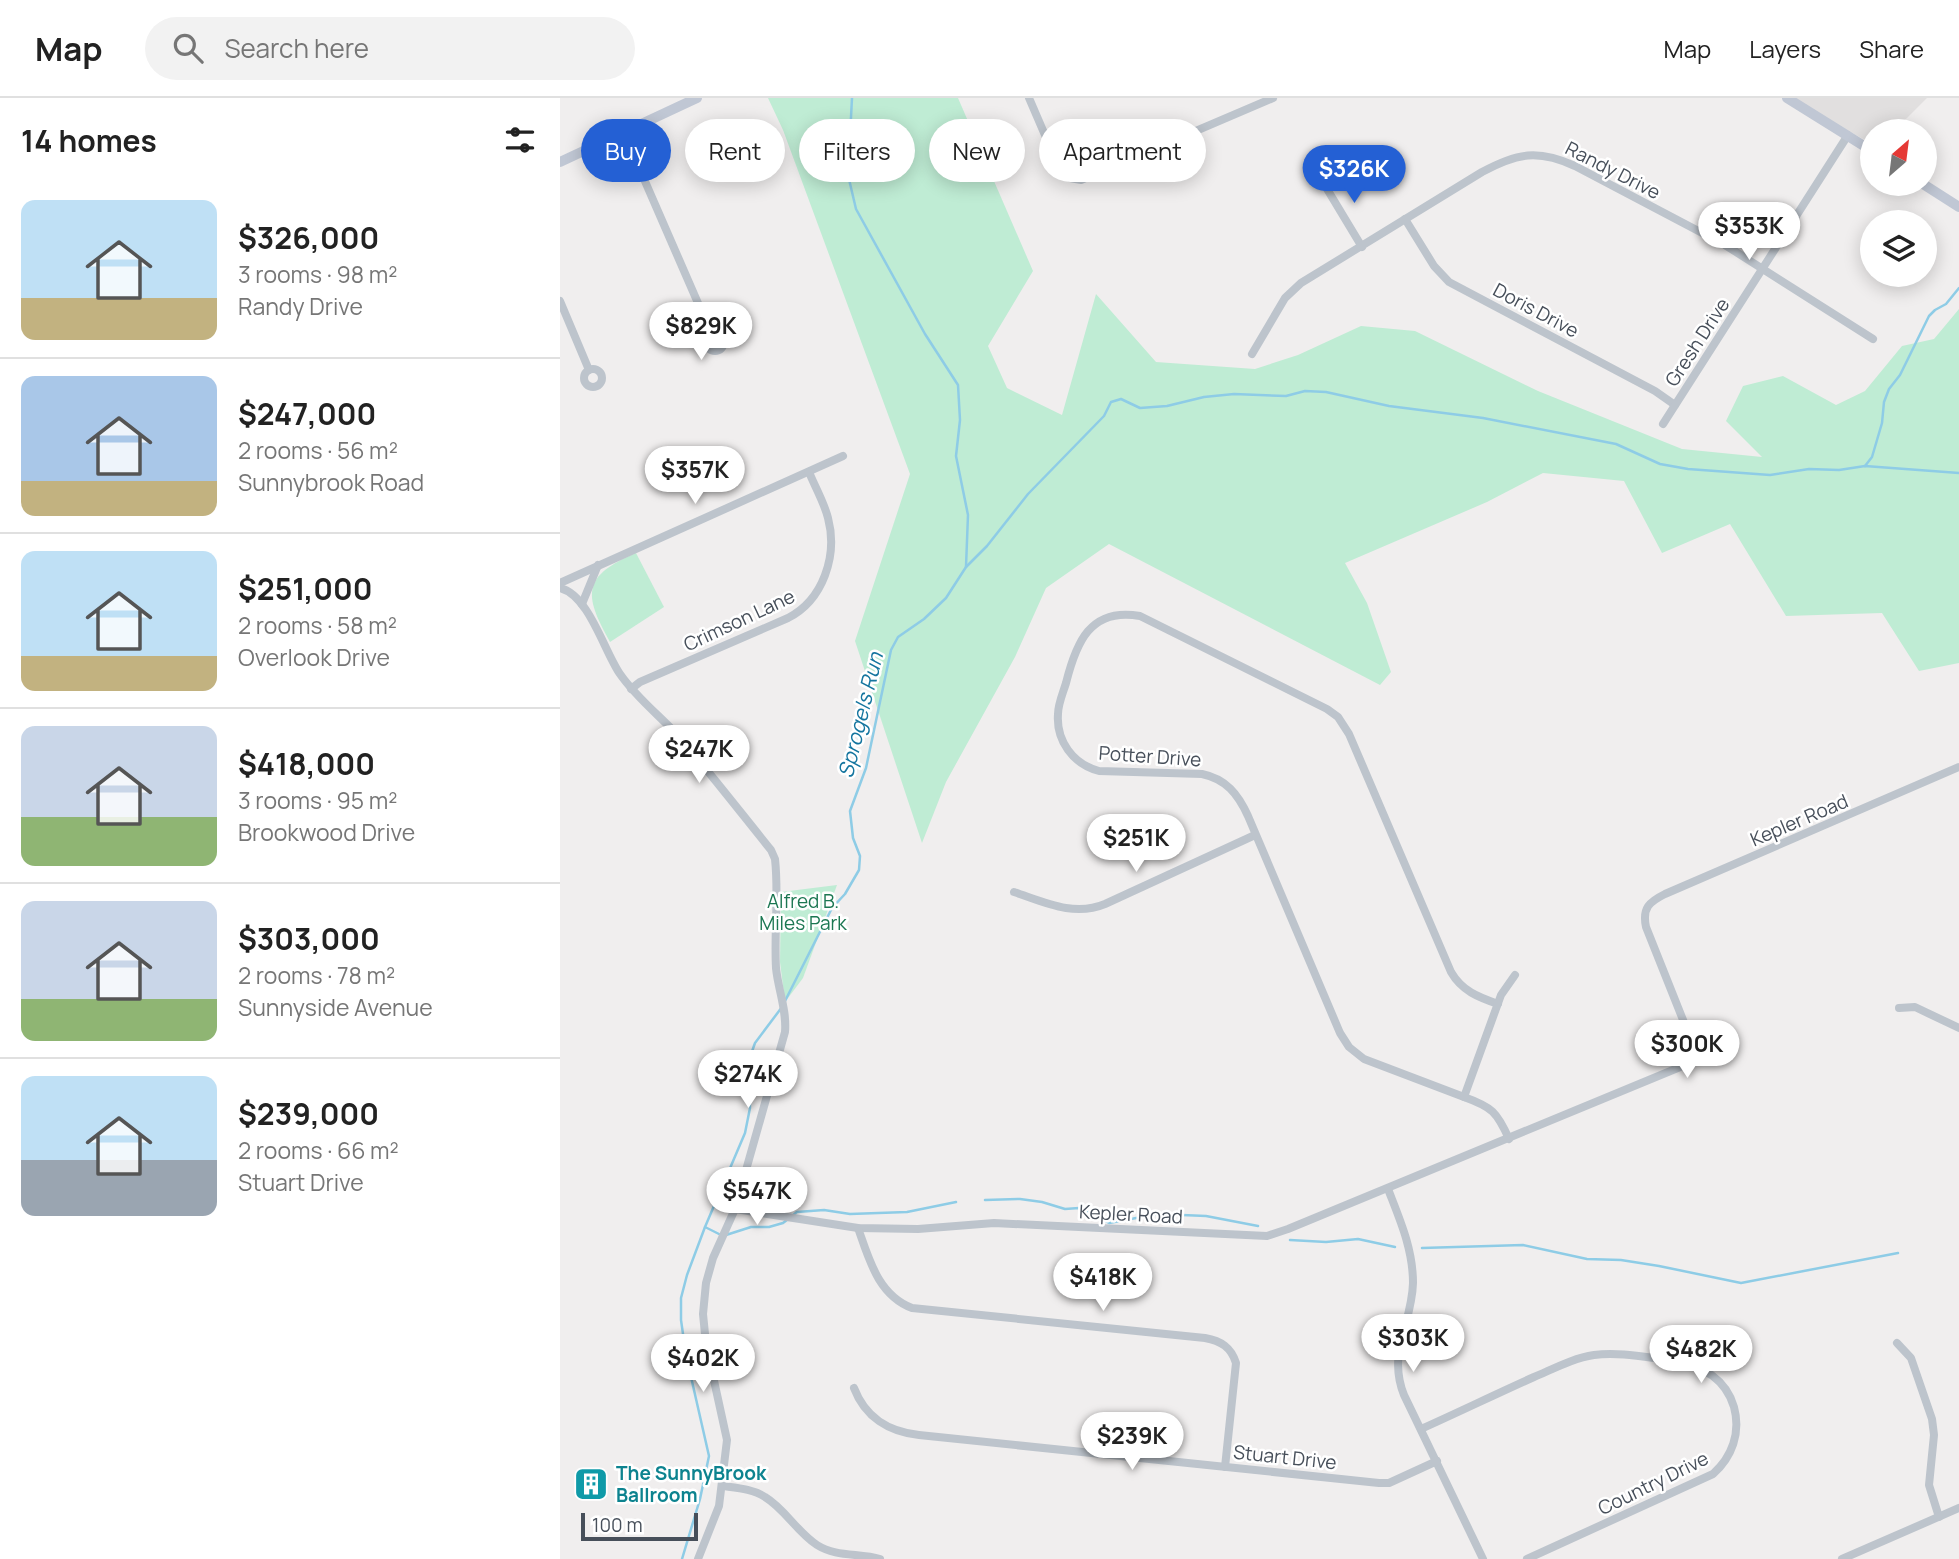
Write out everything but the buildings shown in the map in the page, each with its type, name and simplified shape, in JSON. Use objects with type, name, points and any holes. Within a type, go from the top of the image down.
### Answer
[{"type":"street","points":[[653,119],[697,98]]},
{"type":"street","points":[[1029,98],[1060,170],[1069,178],[1082,180],[1273,98]]},
{"type":"street","points":[[1787,98],[1860,143]]},
{"type":"street","name":"Gresh Drive","points":[[1662,424],[1848,135]]},
{"type":"street","points":[[560,162],[581,152]]},
{"type":"street","name":"Randy Drive","points":[[1252,354],[1284,298],[1292,290],[1506,159],[1522,155],[1541,155],[1575,166],[1763,268],[1873,339]]},
{"type":"street","points":[[1321,179],[1362,247]]},
{"type":"street","points":[[645,182],[711,333]]},
{"type":"street","points":[[1937,193],[1959,207]]},
{"type":"street","name":"Doris Drive","points":[[1405,219],[1434,265],[1449,282],[1655,391],[1675,405]]},
{"type":"street","points":[[560,301],[589,370]]},
{"type":"street","points":[[560,583],[843,456]]},
{"type":"street","name":"Crimson Lane","points":[[631,689],[640,682],[788,618],[808,604],[825,575],[830,528],[825,508],[809,472]]},
{"type":"street","points":[[582,604],[598,565]]},
{"type":"street","points":[[560,588],[573,594],[582,604],[611,660],[631,689],[682,740],[774,854],[776,866],[775,945],[785,1014],[782,1041],[735,1209],[709,1272],[704,1314],[706,1343],[727,1440],[723,1486],[715,1521],[698,1559]]},
{"type":"street","name":"Potter Drive","points":[[1498,1004],[1470,993],[1451,972],[1349,734],[1338,718],[1320,705],[1147,619],[1126,614],[1110,617],[1095,624],[1084,635],[1075,649],[1058,709],[1058,728],[1069,752],[1084,765],[1099,771],[1196,773],[1218,779],[1229,787],[1240,799],[1340,1033],[1349,1047],[1376,1065],[1485,1104],[1495,1112],[1509,1139]]},
{"type":"street","name":"Kepler Road","points":[[735,1209],[859,1228],[918,1229],[994,1223],[1267,1236],[1388,1189],[1685,1065],[1694,1051],[1690,1034],[1646,927],[1644,912],[1651,901],[1959,767]]},
{"type":"street","points":[[1014,892],[1069,909],[1088,909],[1255,835]]},
{"type":"street","points":[[1464,1097],[1498,1004],[1516,975]]},
{"type":"street","points":[[1899,1008],[1915,1007],[1959,1028]]},
{"type":"street","points":[[1388,1189],[1405,1233],[1412,1271],[1412,1296],[1400,1342],[1398,1374],[1405,1395],[1483,1559]]},
{"type":"street","points":[[859,1228],[875,1272],[886,1291],[898,1302],[912,1308],[1194,1337],[1223,1343],[1236,1363],[1225,1466]]},
{"type":"street","points":[[1897,1343],[1911,1358],[1932,1419],[1934,1435],[1929,1485],[1939,1517]]},
{"type":"street","name":"Country Drive","points":[[1421,1429],[1559,1366],[1588,1356],[1609,1354],[1686,1363],[1706,1371],[1722,1384],[1732,1401],[1737,1432],[1727,1459],[1713,1474],[1527,1559]]},
{"type":"street","name":"Stuart Drive","points":[[854,1388],[871,1416],[902,1433],[1379,1483],[1389,1483],[1437,1461]]},
{"type":"street","points":[[723,1486],[750,1490],[766,1497],[810,1540],[822,1548],[880,1559]]},
{"type":"street","points":[[1842,1559],[1959,1508]]},
{"type":"shaded area","points":[[1790,98],[1927,98],[1906,119],[1860,119],[1860,137]]},
{"type":"green space","points":[[768,98],[958,98],[967,119],[929,119],[929,182],[994,182],[1033,271],[988,346],[1007,388],[1062,415],[1096,294],[1156,362],[1255,369],[1298,355],[1361,326],[1415,331],[1538,391],[1682,449],[1762,457],[1726,421],[1743,386],[1783,376],[1836,405],[1865,391],[1902,346],[1934,339],[1959,309],[1959,663],[1919,671],[1882,613],[1786,616],[1730,524],[1662,553],[1624,481],[1543,473],[1487,502],[1345,563],[1367,603],[1391,672],[1380,685],[1109,544],[1046,588],[1015,657],[946,782],[922,843],[855,641],[910,474],[802,182],[915,182],[915,119],[799,119],[799,173],[785,135],[785,119],[778,119]]},
{"type":"green space","points":[[636,553],[664,607],[610,642],[595,611],[593,588],[605,570]]},
{"type":"green space","name":"Alfred B. Miles Park","points":[[837,885],[803,978],[785,1002],[780,962],[781,892]]},
{"type":"waterway","name":"Sprogels Run","points":[[785,1001],[832,908],[845,894],[859,870],[860,856],[853,838],[850,811],[866,768],[891,650],[898,637],[924,619],[946,598],[966,567],[968,515],[956,456],[960,420],[958,385],[925,334],[856,209],[848,175],[852,98]]},
{"type":"waterway","points":[[1865,466],[1872,457],[1889,389],[1900,375],[1929,316],[1946,304],[1959,288]]},
{"type":"waterway","points":[[966,567],[987,546],[1028,494],[1104,416],[1111,402],[1121,399],[1140,408],[1234,394],[1286,396],[1305,391],[1326,392],[1389,406],[1483,418],[1616,444],[1660,464],[1688,469],[1770,475],[1809,469],[1839,470],[1865,466],[1959,473]]},
{"type":"waterway","name":"Sprogels Run","points":[[682,1559],[700,1499],[709,1456],[686,1355],[681,1298],[705,1227],[745,1133],[750,1108],[749,1060],[755,1043],[782,1007]]},
{"type":"waterway","points":[[985,1200],[1020,1199],[1065,1209],[1079,1208],[1109,1223],[1158,1214],[1206,1216],[1258,1226]]},
{"type":"waterway","points":[[726,1235],[751,1227],[769,1227],[783,1223],[797,1212],[907,1212],[956,1202]]},
{"type":"waterway","points":[[705,1227],[719,1234]]},
{"type":"waterway","points":[[1290,1240],[1326,1242],[1358,1239],[1395,1247]]},
{"type":"waterway","points":[[1422,1248],[1523,1245],[1587,1259],[1621,1260],[1741,1283],[1898,1253]]},
{"type":"place","name":"The SunnyBrook Ballroom","points":[[591,1484]]}]
